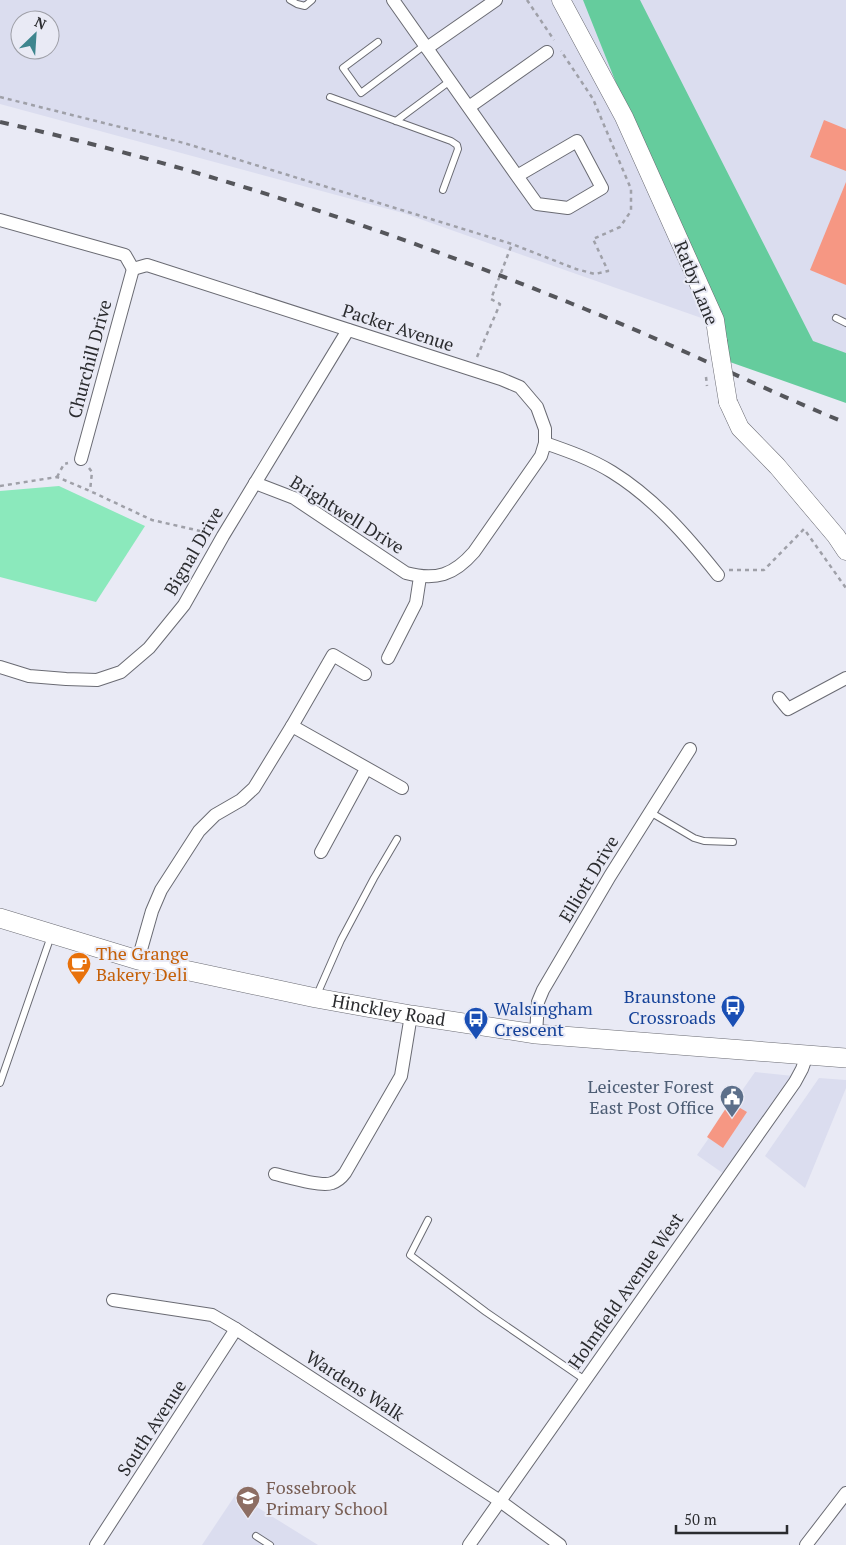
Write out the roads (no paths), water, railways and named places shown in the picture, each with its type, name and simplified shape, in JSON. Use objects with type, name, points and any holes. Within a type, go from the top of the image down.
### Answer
[{"type":"main road","name":"Ratby Lane","points":[[562,0],[624,117],[714,320],[728,402],[740,428],[777,466],[846,550]]},
{"type":"main road","name":"Hinckley Road","points":[[0,918],[138,960],[316,998],[410,1015],[536,1034],[846,1058]]},
{"type":"street","points":[[393,0],[426,46],[450,81],[469,107],[517,176],[537,204],[568,208],[602,188],[577,141],[517,176]]},
{"type":"street","points":[[426,46],[496,0]]},
{"type":"street","points":[[469,107],[554,47]]},
{"type":"street","points":[[0,220],[125,255],[133,269]]},
{"type":"street","name":"Packer Avenue","points":[[133,269],[147,265],[501,379],[520,388],[537,407],[545,429],[545,443]]},
{"type":"street","name":"Churchill Drive","points":[[81,459],[133,269]]},
{"type":"street","name":"Bignal Drive","points":[[0,667],[29,676],[96,680],[121,672],[149,648],[184,605],[223,536],[348,330]]},
{"type":"street","points":[[388,658],[416,603],[420,577],[438,576],[453,571],[465,563],[541,456],[545,443],[611,471],[638,490],[691,541],[718,575]]},
{"type":"street","name":"Brightwell Drive","points":[[255,483],[294,498],[406,573],[420,577]]},
{"type":"street","points":[[138,960],[156,900],[194,838],[215,815],[241,800],[254,788],[333,655],[365,674]]},
{"type":"street","points":[[779,698],[788,709],[846,678]]},
{"type":"street","points":[[292,726],[402,788]]},
{"type":"street","name":"Elliott Drive","points":[[536,1034],[538,1002],[543,990],[610,876],[690,749]]},
{"type":"street","points":[[320,852],[366,769]]},
{"type":"street","points":[[275,1174],[323,1184],[333,1183],[340,1179],[401,1076],[410,1015]]},
{"type":"street","name":"Holmfield Avenue West","points":[[469,1545],[795,1082],[807,1055]]},
{"type":"street","name":"Wardens Walk","points":[[113,1300],[212,1315],[500,1501],[560,1545]]},
{"type":"street","name":"South Avenue","points":[[96,1545],[236,1329]]},
{"type":"street","points":[[806,1545],[846,1493]]},
{"type":"lane","points":[[290,0],[305,6],[312,0]]},
{"type":"lane","points":[[553,0],[587,48]]},
{"type":"lane","points":[[378,42],[343,68],[361,93],[426,46]]},
{"type":"lane","points":[[396,121],[450,81]]},
{"type":"lane","points":[[330,97],[451,141],[457,145],[458,149],[443,190]]},
{"type":"lane","points":[[836,318],[846,323]]},
{"type":"lane","points":[[650,812],[694,838],[704,841],[732,842]]},
{"type":"lane","points":[[316,998],[341,940],[397,839]]},
{"type":"lane","points":[[0,1082],[52,934]]},
{"type":"lane","points":[[428,1220],[410,1255],[486,1312],[585,1380]]},
{"type":"lane","points":[[256,1536],[270,1545]]},
{"type":"railway","points":[[0,122],[149,159],[296,203],[369,228],[514,281],[618,322],[846,423]]},
{"type":"place","name":"The Grange Bakery Deli","points":[[79,985]]},
{"type":"place","name":"Braunstone Crossroads","points":[[733,1028]]},
{"type":"place","name":"Walsingham Crescent","points":[[476,1040]]},
{"type":"place","name":"Leicester Forest East Post Office","points":[[732,1118]]},
{"type":"place","name":"Fossebrook Primary School","points":[[248,1519]]}]
